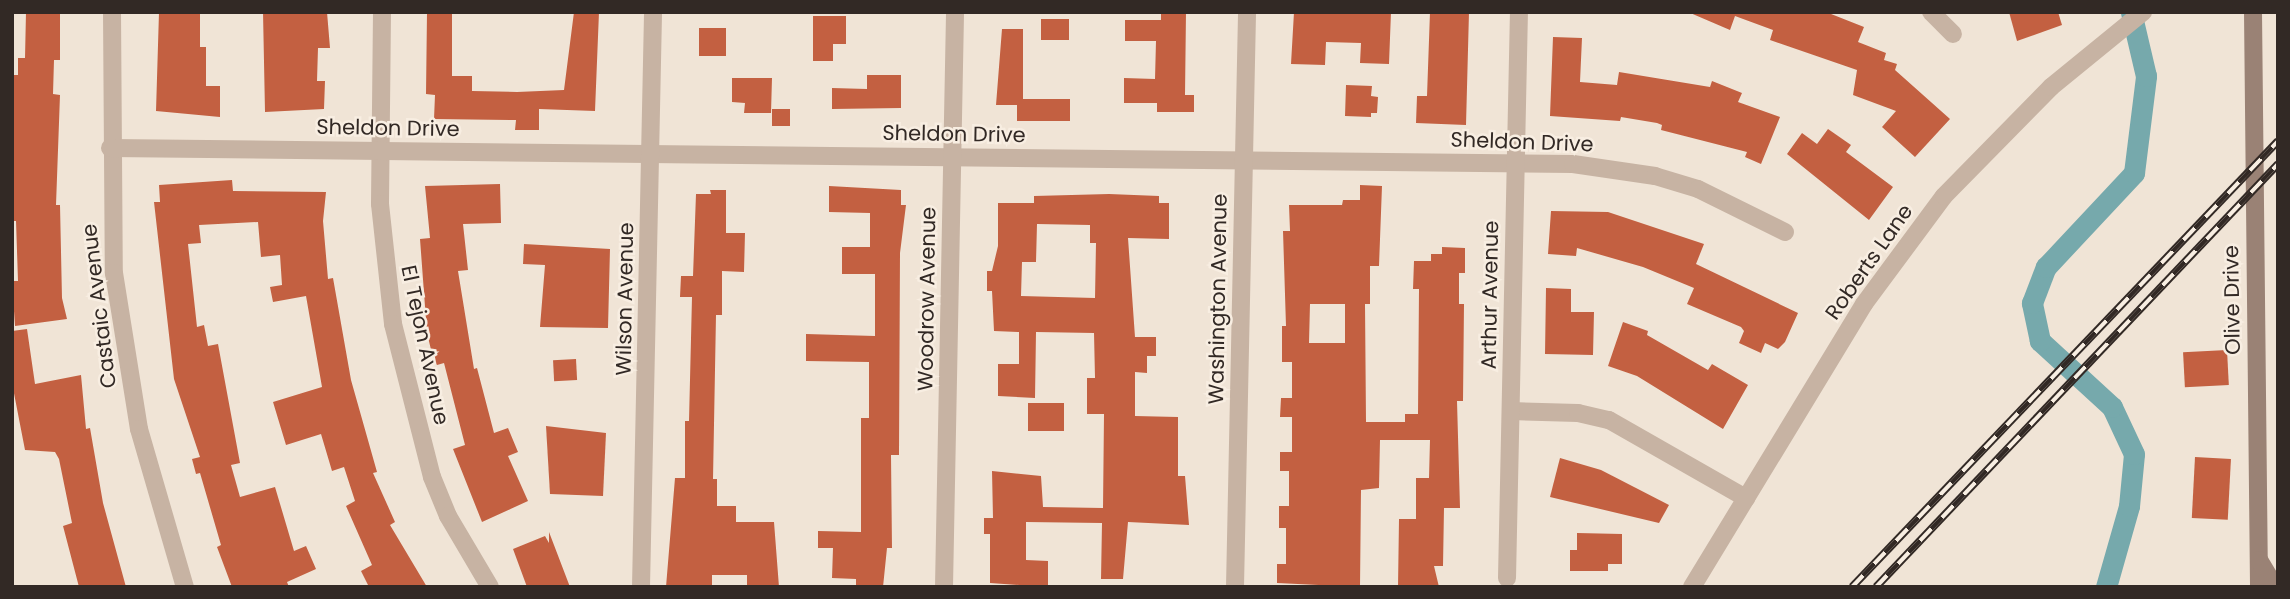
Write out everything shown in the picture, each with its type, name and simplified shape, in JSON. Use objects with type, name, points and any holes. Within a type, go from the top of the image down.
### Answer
[{"type":"main road","name":"Olive Drive","points":[[2253,12],[2259,587]]},
{"type":"main road","points":[[2258,559],[2275,587]]},
{"type":"street","name":"Castaic Avenue","points":[[112,12],[110,148],[114,273],[124,352],[139,429],[185,587]]},
{"type":"street","name":"El Tejon Avenue","points":[[383,12],[380,151],[385,264],[409,397],[448,516],[489,587]]},
{"type":"street","name":"Wilson Avenue","points":[[642,587],[653,12]]},
{"type":"street","name":"Woodrow Avenue","points":[[944,587],[955,12]]},
{"type":"street","name":"Washington Avenue","points":[[1235,587],[1247,12]]},
{"type":"street","name":"Arthur Avenue","points":[[1507,578],[1519,12]]},
{"type":"street","points":[[1931,12],[1953,34]]},
{"type":"street","name":"Roberts Lane","points":[[1692,587],[1864,304],[1944,196],[2023,113],[2143,12]]},
{"type":"street","name":"Sheldon Drive","points":[[110,148],[1573,164],[1655,176],[1740,207],[1785,232]]},
{"type":"street","points":[[1510,411],[1578,413],[1609,420],[1746,498]]},
{"type":"building","points":[[26,12],[60,12],[60,60],[54,60],[53,94],[60,95],[56,205],[60,205],[62,298],[67,319],[15,326],[12,281],[18,281],[16,221],[12,221],[12,75],[18,75],[18,58],[25,58]]},
{"type":"building","points":[[159,12],[200,12],[200,47],[206,47],[206,86],[220,86],[220,117],[156,111]]},
{"type":"building","points":[[263,12],[327,12],[330,48],[318,48],[317,81],[325,81],[324,109],[265,112]]},
{"type":"building","points":[[427,12],[452,12],[452,76],[472,76],[472,91],[517,92],[564,90],[574,12],[599,12],[595,111],[539,109],[539,130],[515,130],[516,120],[434,119],[435,95],[426,94]]},
{"type":"building","points":[[1161,12],[1186,12],[1185,95],[1194,95],[1194,112],[1157,112],[1157,103],[1124,103],[1124,78],[1155,79],[1156,41],[1125,41],[1125,20],[1161,20]]},
{"type":"building","points":[[1294,12],[1391,12],[1389,64],[1360,63],[1361,43],[1326,42],[1325,65],[1291,64]]},
{"type":"building","points":[[1430,12],[1469,12],[1466,125],[1416,123],[1417,96],[1427,96]]},
{"type":"building","points":[[1688,12],[1826,12],[1864,27],[1858,42],[1886,53],[1884,60],[1897,64],[1895,70],[1950,119],[1915,157],[1882,127],[1896,111],[1853,95],[1857,70],[1770,40],[1773,30],[1735,16],[1730,30]]},
{"type":"building","points":[[2009,12],[2058,12],[2062,25],[2017,41]]},
{"type":"building","points":[[813,16],[846,16],[846,44],[833,44],[833,61],[813,61]]},
{"type":"building","points":[[1041,19],[1069,19],[1069,40],[1041,40]]},
{"type":"building","points":[[699,28],[726,28],[726,56],[699,56]]},
{"type":"building","points":[[1002,29],[1023,29],[1023,99],[1070,99],[1070,121],[1017,121],[1017,105],[996,105]]},
{"type":"building","points":[[1553,37],[1582,38],[1580,82],[1617,85],[1619,72],[1710,87],[1712,81],[1742,93],[1738,102],[1780,117],[1761,164],[1745,157],[1747,152],[1661,130],[1662,125],[1657,123],[1621,117],[1620,121],[1550,116]]},
{"type":"building","points":[[867,75],[901,75],[901,108],[832,109],[832,88],[867,89]]},
{"type":"building","points":[[732,78],[772,78],[771,113],[744,113],[745,103],[732,102]]},
{"type":"building","points":[[1346,85],[1372,86],[1371,96],[1378,97],[1377,113],[1371,113],[1371,117],[1345,116]]},
{"type":"building","points":[[772,109],[790,109],[790,126],[772,126]]},
{"type":"building","points":[[1828,129],[1851,145],[1846,152],[1893,187],[1869,220],[1787,154],[1802,133],[1817,144]]},
{"type":"building","points":[[232,180],[233,191],[326,192],[323,221],[328,279],[333,278],[351,380],[377,472],[373,473],[395,522],[390,525],[427,587],[369,587],[361,571],[372,565],[346,506],[355,501],[344,467],[332,471],[321,434],[286,445],[273,402],[322,387],[306,296],[273,302],[270,287],[282,285],[280,255],[261,257],[258,222],[199,225],[201,243],[188,244],[197,327],[204,325],[208,346],[218,344],[240,463],[231,465],[240,497],[275,487],[294,551],[306,546],[316,569],[287,582],[289,587],[232,587],[217,547],[221,545],[200,473],[196,474],[192,459],[200,457],[174,379],[154,202],[160,202],[159,185]]},
{"type":"building","points":[[500,184],[501,223],[463,224],[468,270],[458,271],[474,369],[477,368],[494,433],[508,428],[518,452],[508,456],[528,501],[482,522],[453,449],[465,445],[444,363],[437,365],[433,358],[427,333],[420,239],[430,238],[425,186]]},
{"type":"building","points":[[1360,185],[1382,186],[1379,266],[1370,266],[1370,304],[1365,304],[1366,422],[1405,422],[1405,414],[1418,414],[1419,289],[1413,289],[1414,261],[1431,261],[1431,254],[1442,254],[1442,247],[1465,248],[1465,273],[1459,273],[1459,304],[1464,304],[1463,401],[1457,401],[1460,508],[1444,508],[1443,566],[1434,566],[1439,587],[1398,587],[1399,519],[1416,519],[1416,478],[1429,478],[1430,440],[1380,440],[1379,488],[1361,490],[1360,587],[1277,583],[1277,564],[1286,564],[1286,528],[1279,528],[1279,506],[1289,506],[1289,471],[1280,471],[1280,452],[1292,452],[1292,417],[1280,417],[1281,398],[1292,398],[1292,362],[1282,362],[1282,326],[1286,326],[1283,231],[1290,231],[1289,205],[1342,205],[1343,200],[1360,200]],"holes":[[[1310,304],[1345,304],[1345,343],[1309,343]]]},
{"type":"building","points":[[829,186],[901,190],[901,205],[906,205],[900,253],[899,455],[891,455],[892,548],[887,548],[883,587],[856,587],[856,579],[832,578],[833,548],[818,548],[818,531],[861,532],[861,418],[869,418],[869,362],[806,361],[806,334],[875,336],[875,274],[842,274],[842,247],[870,247],[870,213],[829,212]]},
{"type":"building","points":[[710,190],[726,190],[726,233],[745,233],[744,272],[722,271],[722,315],[716,315],[713,479],[717,479],[717,506],[736,506],[736,522],[774,522],[779,587],[747,587],[747,575],[712,575],[712,586],[666,587],[675,478],[685,478],[685,421],[689,421],[692,297],[680,297],[681,276],[693,276],[696,194],[711,194]]},
{"type":"building","points":[[1034,196],[1159,196],[1159,203],[1169,203],[1169,239],[1128,238],[1135,337],[1156,337],[1156,356],[1147,356],[1147,373],[1135,372],[1135,416],[1178,417],[1178,476],[1185,476],[1189,525],[1128,522],[1123,579],[1101,579],[1102,523],[1026,522],[1026,560],[1048,561],[1048,587],[990,583],[990,534],[984,534],[984,518],[993,518],[992,471],[1041,476],[1043,507],[1103,508],[1104,414],[1087,414],[1087,378],[1095,378],[1094,333],[1036,332],[1035,398],[998,396],[998,364],[1019,364],[1019,332],[994,331],[992,291],[987,291],[987,271],[992,271],[998,246],[998,203],[1034,203]],"holes":[[[1037,224],[1090,225],[1090,243],[1096,243],[1095,298],[1021,296],[1022,262],[1036,262]]]},
{"type":"building","points":[[1551,211],[1608,212],[1704,244],[1696,264],[1798,313],[1785,342],[1778,349],[1765,343],[1761,353],[1739,343],[1744,331],[1741,327],[1687,304],[1694,288],[1643,267],[1577,248],[1576,256],[1548,254]]},
{"type":"building","points":[[524,244],[610,249],[608,328],[540,327],[545,265],[523,264]]},
{"type":"building","points":[[1546,288],[1571,289],[1571,312],[1594,312],[1593,355],[1545,354]]},
{"type":"building","points":[[1623,322],[1648,331],[1647,335],[1708,370],[1712,364],[1748,385],[1723,429],[1637,376],[1608,366]]},
{"type":"building","points":[[27,329],[35,384],[81,375],[86,429],[90,428],[103,503],[126,587],[79,587],[63,526],[72,523],[59,459],[55,452],[25,450],[12,383],[12,331]]},
{"type":"building","points":[[2227,350],[2229,385],[2185,387],[2183,352]]},
{"type":"building","points":[[576,359],[577,380],[554,381],[553,360]]},
{"type":"building","points":[[1028,403],[1064,403],[1064,431],[1028,431]]},
{"type":"building","points":[[546,426],[606,433],[603,496],[550,494]]},
{"type":"building","points":[[2195,457],[2231,459],[2228,520],[2192,518]]},
{"type":"building","points":[[1560,458],[1601,470],[1669,505],[1659,523],[1550,497]]},
{"type":"building","points":[[549,532],[570,587],[527,587],[513,549],[545,536],[549,543]]},
{"type":"building","points":[[1577,533],[1622,534],[1622,564],[1608,564],[1608,571],[1570,571],[1570,550],[1577,550]]},
{"type":"waterway","points":[[2106,587],[2129,506],[2134,454],[2112,407],[2040,341],[2032,303],[2046,267],[2134,173],[2146,76],[2131,12]]},
{"type":"railway","points":[[1852,587],[2278,141]]},
{"type":"railway","points":[[1876,587],[2278,164]]}]
